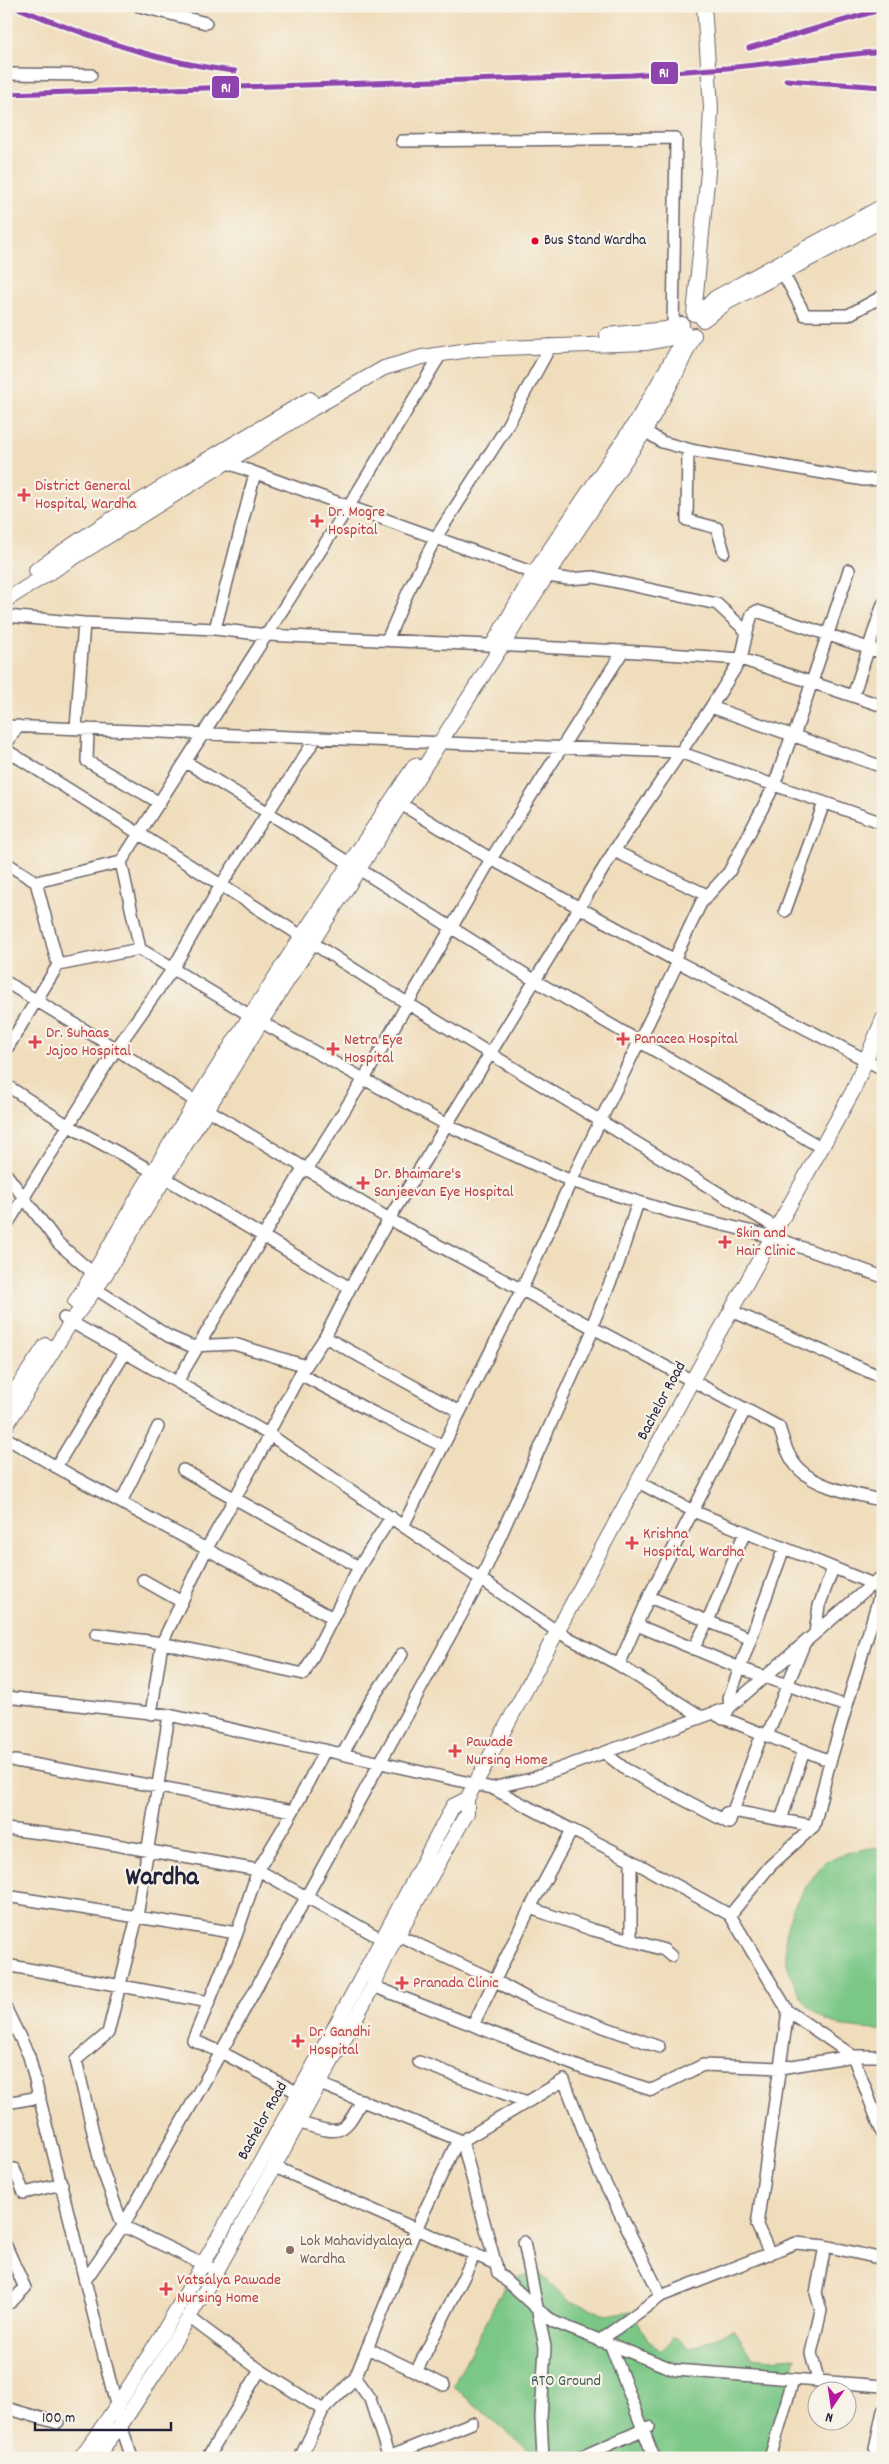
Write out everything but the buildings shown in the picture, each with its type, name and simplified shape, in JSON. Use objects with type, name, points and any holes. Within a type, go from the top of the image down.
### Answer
[{"type":"main road","points":[[6,590],[79,539],[193,468],[294,408],[387,357],[476,341],[702,330],[698,316],[711,107],[704,6]]},
{"type":"main road","points":[[698,316],[715,298],[882,211]]},
{"type":"main road","points":[[540,575],[645,431],[675,376],[685,318],[698,316],[783,273],[882,211]]},
{"type":"main road","points":[[6,600],[312,409],[384,368],[422,357],[476,349],[647,343],[673,338],[684,330]]},
{"type":"main road","points":[[6,1426],[94,1274],[159,1175],[306,940],[497,646],[639,417],[684,330]]},
{"type":"main road","points":[[355,866],[401,804],[435,742]]},
{"type":"main road","name":"Bachelor Road","points":[[95,2458],[121,2425],[190,2318],[300,2123],[374,1986],[391,1940],[453,1806],[467,1799],[476,1783],[692,1382],[853,1090],[883,1019]]},
{"type":"main road","points":[[6,1403],[67,1320],[96,1289],[159,1175]]},
{"type":"main road","name":"Bachelor Road","points":[[80,2458],[117,2408],[203,2264],[299,2093],[391,1940]]},
{"type":"street","points":[[145,7],[206,23]]},
{"type":"street","points":[[6,74],[91,75]]},
{"type":"street","points":[[402,141],[674,138],[676,141],[676,184],[684,330]]},
{"type":"street","points":[[783,273],[805,315],[848,315],[883,296]]},
{"type":"street","points":[[387,640],[408,592],[435,539],[503,432],[551,345]]},
{"type":"street","points":[[36,882],[121,862],[349,506],[441,354]]},
{"type":"street","points":[[645,431],[662,442],[688,449],[864,480],[883,479]]},
{"type":"street","points":[[688,449],[686,520],[717,528],[724,552]]},
{"type":"street","points":[[226,462],[435,539],[540,575],[568,579],[594,577],[717,604],[747,632]]},
{"type":"street","points":[[215,629],[255,473]]},
{"type":"street","points":[[403,1526],[521,1291],[571,1181],[640,1042],[707,895],[727,876],[774,785],[813,683],[849,570]]},
{"type":"street","points":[[853,696],[883,604]]},
{"type":"street","points":[[151,1714],[162,1644],[207,1548],[235,1499],[302,1370],[325,1337],[389,1219],[534,980],[614,851],[679,752],[712,707],[741,660],[752,614],[756,612],[883,653]]},
{"type":"street","points":[[6,616],[84,623],[215,629],[266,635],[623,651],[741,660],[883,706]]},
{"type":"street","points":[[76,728],[84,623]]},
{"type":"street","points":[[177,1382],[305,1170],[364,1079],[491,859],[560,747],[623,651]]},
{"type":"street","points":[[712,707],[883,767]]},
{"type":"street","points":[[6,726],[679,752],[883,823]]},
{"type":"street","points":[[6,744],[18,726]]},
{"type":"street","points":[[88,729],[87,761],[160,803]]},
{"type":"street","points":[[6,1226],[116,1049],[172,970],[221,885],[316,738]]},
{"type":"street","points":[[6,750],[306,940],[600,1121],[775,1233],[883,1277]]},
{"type":"street","points":[[186,762],[355,866],[534,980],[822,1148]]},
{"type":"street","points":[[785,912],[824,803]]},
{"type":"street","points":[[401,804],[491,859],[676,961],[883,1069]]},
{"type":"street","points":[[614,851],[707,895]]},
{"type":"street","points":[[121,862],[140,949]]},
{"type":"street","points":[[6,863],[36,882],[58,964],[6,1050]]},
{"type":"street","points":[[58,964],[140,949],[256,1019],[447,1125],[571,1181],[670,1212],[775,1233]]},
{"type":"street","points":[[6,982],[116,1049],[202,1106],[305,1170],[389,1219],[592,1329],[779,1427],[789,1455],[800,1470],[835,1488],[883,1501]]},
{"type":"street","points":[[6,1085],[69,1126],[159,1175],[350,1288]]},
{"type":"street","points":[[6,1174],[58,1243],[94,1274]]},
{"type":"street","points":[[86,2280],[123,2226],[221,2052],[305,1896],[481,1579],[592,1329],[618,1264],[638,1202]]},
{"type":"street","points":[[96,1289],[168,1336],[191,1346],[234,1344],[302,1370],[374,1413],[443,1446]]},
{"type":"street","points":[[732,1311],[883,1378]]},
{"type":"street","points":[[67,1320],[269,1434],[558,1632],[706,1715],[724,1719],[830,1761]]},
{"type":"street","points":[[325,1337],[460,1412]]},
{"type":"street","points":[[56,1467],[126,1353]]},
{"type":"street","points":[[619,1665],[649,1597],[745,1410]]},
{"type":"street","points":[[121,1502],[158,1427]]},
{"type":"street","points":[[6,1438],[333,1618]]},
{"type":"street","points":[[183,1470],[359,1567]]},
{"type":"street","points":[[638,1482],[694,1511],[880,1586]]},
{"type":"street","points":[[96,1634],[162,1644],[304,1674],[359,1567],[391,1517]]},
{"type":"street","points":[[693,1649],[708,1621],[745,1532]]},
{"type":"street","points":[[730,1707],[730,1698],[740,1668],[784,1548]]},
{"type":"street","points":[[815,1633],[818,1606],[833,1568]]},
{"type":"street","points":[[143,1580],[182,1602]]},
{"type":"street","points":[[724,1719],[730,1707],[763,1676],[815,1633],[880,1586]]},
{"type":"street","points":[[730,1915],[770,1866],[814,1826],[830,1761],[880,1586]]},
{"type":"street","points":[[649,1597],[751,1639]]},
{"type":"street","points":[[637,1625],[740,1668],[846,1706]]},
{"type":"street","points":[[605,1752],[625,1770],[729,1824],[805,1642]]},
{"type":"street","points":[[343,1754],[370,1702],[402,1654]]},
{"type":"street","points":[[6,1697],[169,1716],[492,1788],[632,1860],[730,1915],[788,2011],[853,2056],[883,2135]]},
{"type":"street","points":[[492,1788],[531,1780],[730,1707]]},
{"type":"street","points":[[169,1716],[137,1917],[108,2033],[76,2060],[101,2166],[123,2226],[217,2271]]},
{"type":"street","points":[[312,2100],[221,2052],[193,2040],[237,1933],[258,1870],[293,1811],[324,1750]]},
{"type":"street","points":[[781,1820],[804,1750]]},
{"type":"street","points":[[15,1761],[293,1811]]},
{"type":"street","points":[[733,1811],[814,1826]]},
{"type":"street","points":[[6,1829],[64,1836],[258,1870],[391,1940],[494,1980],[532,2001],[659,2047]]},
{"type":"street","points":[[473,2026],[530,1908],[572,1830]]},
{"type":"street","points":[[631,1940],[632,1860]]},
{"type":"street","points":[[6,1896],[237,1933]]},
{"type":"street","points":[[530,1908],[592,1930],[664,1950],[671,1956]]},
{"type":"street","points":[[6,1965],[209,2002]]},
{"type":"street","points":[[374,1986],[582,2068],[652,2090],[703,2065],[780,2068],[853,2056],[883,2056]]},
{"type":"street","points":[[6,2009],[29,2056],[121,2425],[132,2458]]},
{"type":"street","points":[[770,2254],[757,2225],[788,2011]]},
{"type":"street","points":[[419,2062],[527,2102]]},
{"type":"street","points":[[300,2458],[323,2410],[355,2378],[416,2229],[460,2140],[582,2068]]},
{"type":"street","points":[[564,2080],[598,2171],[661,2296]]},
{"type":"street","points":[[320,2084],[460,2140]]},
{"type":"street","points":[[6,2103],[40,2097]]},
{"type":"street","points":[[300,2123],[328,2131],[343,2129],[362,2100]]},
{"type":"street","points":[[460,2140],[498,2273],[538,2310],[554,2322],[675,2370],[883,2386]]},
{"type":"street","points":[[275,2167],[496,2264]]},
{"type":"street","points":[[6,2170],[14,2169],[24,2193],[62,2184]]},
{"type":"street","points":[[524,2242],[545,2347],[541,2418],[543,2458]]},
{"type":"street","points":[[598,2341],[661,2296],[796,2243],[825,2246],[883,2259]]},
{"type":"street","points":[[6,2246],[25,2288],[11,2302],[6,2302]]},
{"type":"street","points":[[818,2380],[811,2353],[820,2311],[816,2293],[825,2246]]},
{"type":"street","points":[[416,2372],[475,2254]]},
{"type":"street","points":[[190,2318],[260,2370],[323,2410]]},
{"type":"street","points":[[611,2346],[646,2428],[654,2458]]},
{"type":"street","points":[[367,2348],[444,2386]]},
{"type":"street","points":[[207,2458],[260,2370]]},
{"type":"street","points":[[355,2378],[370,2399],[388,2457],[472,2423]]},
{"type":"street","points":[[770,2458],[793,2380]]},
{"type":"street","points":[[6,2408],[58,2423]]},
{"type":"street","points":[[875,2448],[883,2411]]},
{"type":"street","points":[[579,2458],[646,2428]]},
{"type":"green space","points":[[871,1848],[883,1849],[883,2030],[858,2029],[840,2025],[824,2019],[810,2008],[792,1979],[785,1951],[788,1923],[793,1909],[820,1868],[829,1860],[841,1855]]},
{"type":"green space","name":"RTO Ground","points":[[537,2271],[568,2300],[606,2315],[631,2311],[649,2341],[661,2351],[674,2336],[690,2349],[734,2329],[752,2357],[769,2359],[796,2357],[768,2458],[537,2458],[453,2386],[507,2281]]},
{"type":"transit line","name":"R1","points":[[13,6],[94,37],[150,55],[178,62],[235,71]]},
{"type":"transit line","name":"R1","points":[[749,48],[883,9]]},
{"type":"transit line","name":"R1","points":[[6,94],[632,75],[727,68],[883,51]]},
{"type":"transit line","name":"R1","points":[[786,80],[883,87]]},
{"type":"place","name":"Bus Stand Wardha","points":[[535,241]]},
{"type":"place","name":"District General Hospital, Wardha","points":[[24,495]]},
{"type":"place","name":"Dr. Mogre Hospital","points":[[317,521]]},
{"type":"place","name":"Panacea Hospital","points":[[623,1039]]},
{"type":"place","name":"Dr. Suhaas Jajoo Hospital","points":[[35,1042]]},
{"type":"place","name":"Netra Eye Hospital","points":[[333,1049]]},
{"type":"place","name":"Dr. Bhaimare's Sanjeevan Eye Hospital","points":[[363,1183]]},
{"type":"place","name":"Skin and Hair Clinic","points":[[725,1242]]},
{"type":"place","name":"Krishna Hospital, Wardha","points":[[632,1543]]},
{"type":"place","name":"Pawade Nursing Home","points":[[455,1751]]},
{"type":"place","name":"Pranada Clinic","points":[[402,1983]]},
{"type":"place","name":"Dr. Gandhi Hospital","points":[[298,2041]]},
{"type":"place","name":"Lok Mahavidyalaya Wardha","points":[[290,2250]]},
{"type":"place","name":"Vatsalya Pawade Nursing Home","points":[[166,2289]]},
{"type":"district","name":"Wardha","points":[[162,1878]]}]
